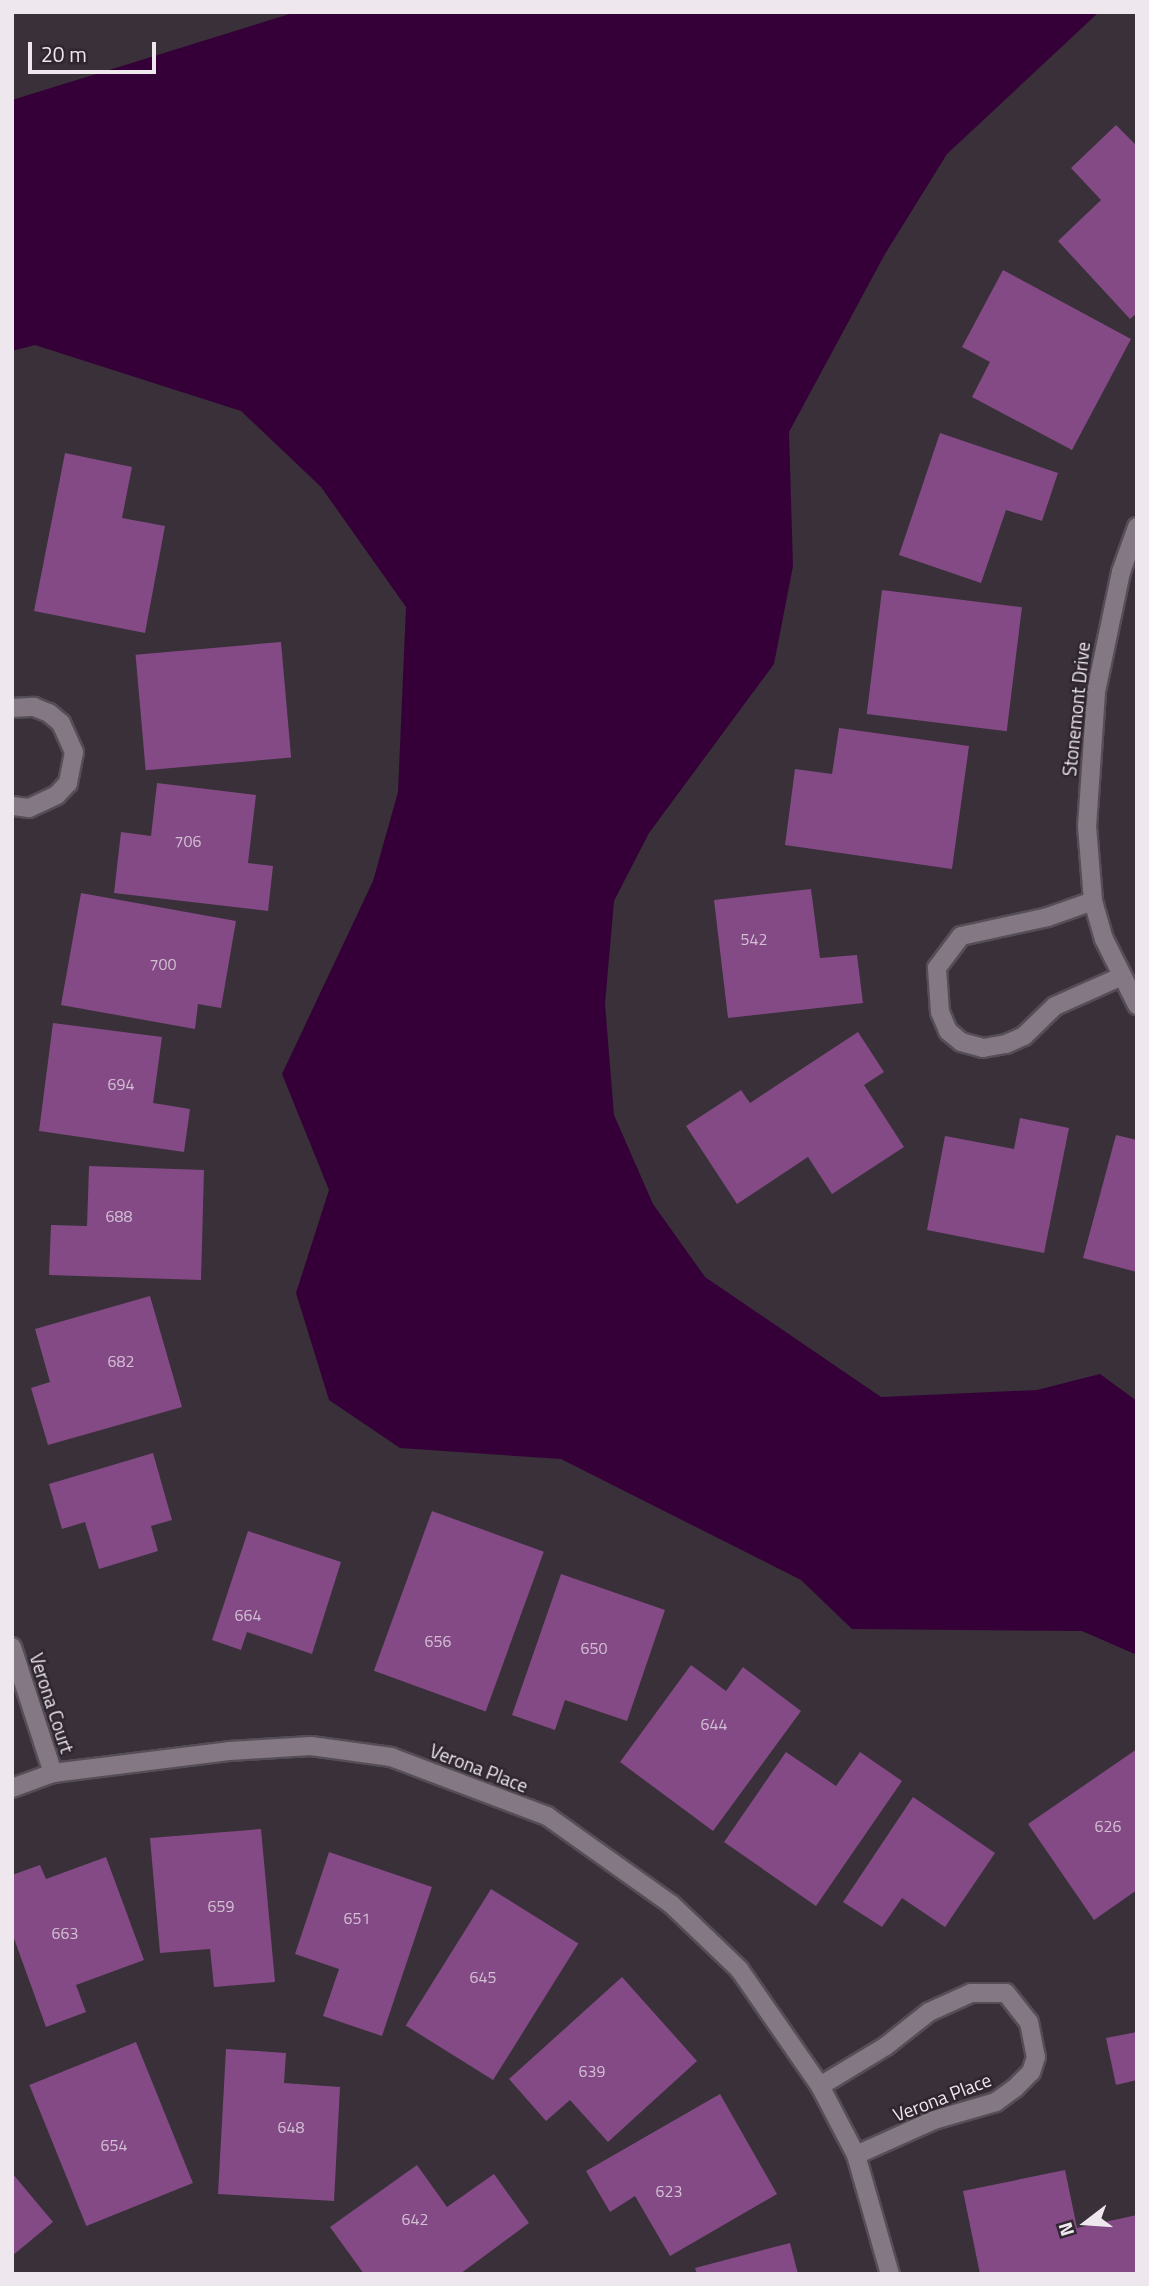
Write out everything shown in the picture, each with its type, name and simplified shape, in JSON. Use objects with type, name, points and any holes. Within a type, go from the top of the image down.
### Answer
[{"type":"street","name":"Stonemont Drive","points":[[1137,527],[1121,572],[1096,692],[1087,826],[1093,901],[1120,977],[1137,1005]]},
{"type":"street","points":[[12,708],[34,707],[49,713],[65,730],[74,752],[71,775],[57,795],[36,806],[13,808]]},
{"type":"street","points":[[1093,901],[1048,917],[961,936],[937,968],[940,1012],[948,1031],[961,1042],[983,1048],[1006,1044],[1024,1036],[1055,1006],[1120,977]]},
{"type":"street","name":"Verona Court","points":[[12,1647],[52,1773]]},
{"type":"street","name":"Verona Place","points":[[12,1788],[52,1773],[229,1751],[311,1746],[391,1757],[547,1816],[671,1904],[738,1969],[820,2086],[856,2155],[890,2274]]},
{"type":"street","name":"Verona Place","points":[[820,2086],[887,2046],[929,2012],[971,1993],[1006,1993],[1029,2022],[1036,2057],[1031,2072],[1015,2088],[996,2102],[934,2120],[856,2155]]},
{"type":"shaded area","points":[[296,12],[1099,12],[947,154],[885,254],[789,432],[793,566],[774,664],[649,833],[614,901],[605,1004],[614,1115],[653,1204],[705,1277],[881,1397],[1037,1390],[1100,1374],[1137,1401],[1137,1655],[1082,1631],[852,1629],[801,1580],[561,1459],[400,1448],[329,1400],[296,1293],[329,1190],[282,1074],[373,881],[398,792],[406,607],[321,487],[241,411],[35,345],[12,351],[12,100]]},
{"type":"building","points":[[1116,125],[1137,146],[1137,313],[1130,319],[1058,241],[1101,200],[1071,168]]},
{"type":"building","points":[[1003,270],[1131,339],[1072,450],[972,397],[990,362],[962,347]]},
{"type":"building","points":[[940,433],[1058,473],[1042,521],[1006,510],[981,583],[899,555]]},
{"type":"building","points":[[65,453],[132,467],[122,518],[165,526],[145,633],[34,611]]},
{"type":"building","points":[[882,590],[1022,607],[1007,731],[867,714]]},
{"type":"building","points":[[281,642],[291,758],[146,770],[136,655]]},
{"type":"building","points":[[839,728],[969,746],[952,869],[785,845],[795,769],[832,774]]},
{"type":"building","points":[[157,783],[256,795],[248,863],[273,866],[268,911],[114,893],[121,832],[151,836]]},
{"type":"building","points":[[811,889],[820,958],[857,955],[863,1003],[728,1018],[714,900]]},
{"type":"building","points":[[81,893],[236,921],[221,1008],[198,1004],[195,1029],[61,1005]]},
{"type":"building","points":[[53,1023],[162,1037],[153,1103],[190,1109],[184,1152],[39,1131]]},
{"type":"building","points":[[858,1032],[884,1072],[864,1085],[904,1147],[832,1194],[808,1157],[737,1204],[686,1126],[741,1090],[750,1103]]},
{"type":"building","points":[[1020,1118],[1069,1128],[1044,1253],[927,1230],[945,1136],[1014,1149]]},
{"type":"building","points":[[1116,1135],[1137,1140],[1137,1272],[1083,1258]]},
{"type":"building","points":[[89,1166],[204,1170],[201,1280],[49,1275],[51,1225],[87,1226]]},
{"type":"building","points":[[150,1296],[182,1407],[48,1445],[31,1388],[50,1382],[35,1329]]},
{"type":"building","points":[[153,1453],[172,1520],[151,1526],[158,1551],[99,1569],[85,1522],[62,1529],[49,1484]]},
{"type":"building","points":[[432,1511],[544,1552],[486,1711],[374,1671]]},
{"type":"building","points":[[248,1531],[341,1562],[312,1654],[247,1632],[241,1650],[212,1640]]},
{"type":"building","points":[[561,1574],[665,1610],[627,1721],[565,1700],[555,1730],[512,1715]]},
{"type":"building","points":[[691,1665],[726,1691],[743,1667],[801,1711],[713,1831],[620,1762]]},
{"type":"building","points":[[1137,1749],[1137,1890],[1094,1920],[1028,1824]]},
{"type":"building","points":[[786,1752],[836,1786],[860,1752],[902,1781],[816,1906],[724,1842]]},
{"type":"building","points":[[913,1797],[995,1853],[945,1927],[902,1898],[882,1927],[843,1902]]},
{"type":"building","points":[[261,1829],[275,1982],[214,1987],[210,1949],[160,1953],[150,1838]]},
{"type":"building","points":[[329,1852],[432,1887],[382,2036],[323,2016],[339,1969],[295,1954]]},
{"type":"building","points":[[106,1857],[144,1960],[76,1985],[86,2012],[46,2027],[12,1933],[12,1875],[40,1865],[46,1879]]},
{"type":"building","points":[[491,1889],[578,1944],[493,2080],[406,2026]]},
{"type":"building","points":[[622,1977],[697,2061],[608,2142],[570,2100],[546,2121],[509,2079]]},
{"type":"building","points":[[1137,2032],[1137,2080],[1116,2085],[1106,2038]]},
{"type":"building","points":[[136,2042],[193,2183],[86,2226],[29,2085]]},
{"type":"building","points":[[226,2049],[286,2053],[284,2083],[340,2087],[334,2201],[218,2194]]},
{"type":"building","points":[[720,2094],[777,2194],[670,2256],[635,2196],[610,2212],[586,2171]]},
{"type":"building","points":[[417,2165],[447,2207],[494,2174],[529,2223],[460,2274],[364,2274],[330,2227]]},
{"type":"building","points":[[1065,2170],[1077,2228],[1137,2215],[1137,2272],[980,2274],[963,2191]]},
{"type":"building","points":[[12,2173],[53,2222],[12,2256]]},
{"type":"building","points":[[790,2243],[798,2274],[697,2274],[695,2268]]}]
